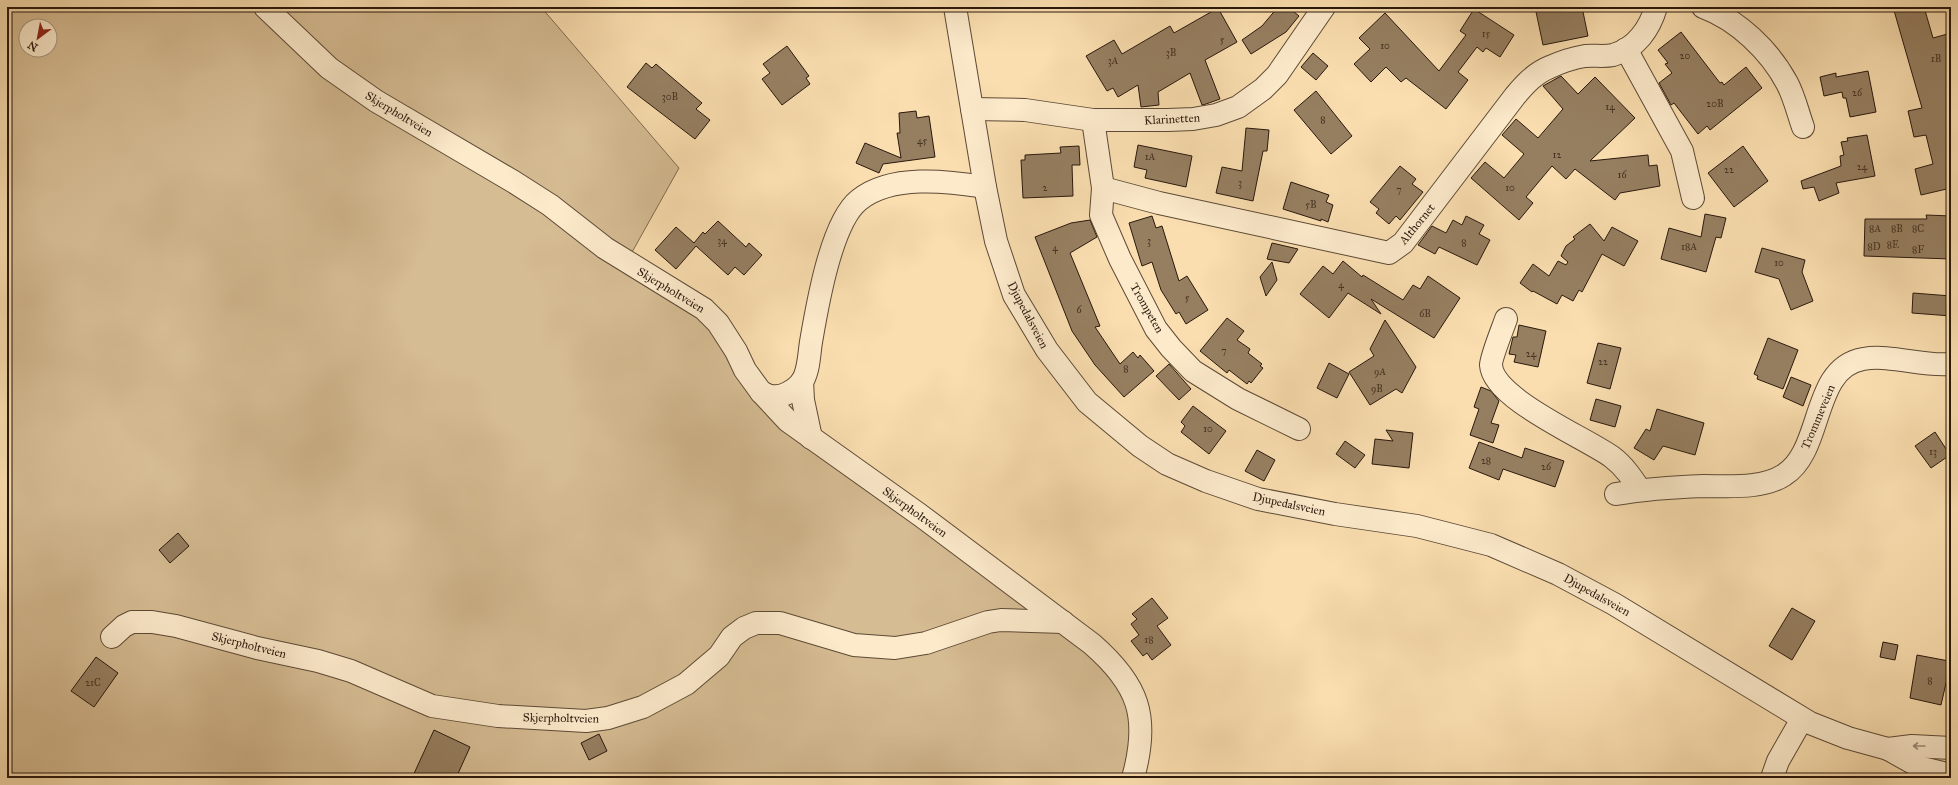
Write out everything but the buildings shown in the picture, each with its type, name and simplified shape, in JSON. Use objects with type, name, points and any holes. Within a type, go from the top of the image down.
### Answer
[{"type":"street","name":"Skjerpholtveien","points":[[266,7],[329,68],[376,101],[514,182],[550,205],[605,248],[704,308],[718,323],[745,370],[761,392],[788,421],[920,514],[1108,657],[1128,682],[1136,698],[1140,716],[1141,729],[1133,778]]},
{"type":"street","name":"Djupedalsveien","points":[[955,7],[985,187],[996,241],[1014,295],[1047,350],[1087,402],[1128,437],[1167,464],[1206,482],[1258,499],[1335,514],[1417,526],[1491,545],[1558,574],[1614,604],[1802,719],[1832,733],[1888,749],[1922,768],[1951,775]]},
{"type":"street","name":"Klarinetten","points":[[972,109],[1025,110],[1093,120],[1193,119],[1216,115],[1238,107],[1263,89],[1277,75],[1324,7]]},
{"type":"street","name":"Althornet","points":[[1103,188],[1174,207],[1389,253],[1404,243],[1514,96],[1535,75],[1562,62],[1586,56],[1613,55],[1626,49],[1640,38],[1652,22],[1656,7]]},
{"type":"street","points":[[1704,7],[1714,11],[1758,43],[1787,83],[1803,127]]},
{"type":"street","points":[[1626,49],[1682,151],[1693,198]]},
{"type":"street","name":"Trompeten","points":[[1093,120],[1103,188],[1101,215],[1142,303],[1156,329],[1193,371],[1238,399],[1299,429]]},
{"type":"street","points":[[811,438],[803,400],[802,381],[819,298],[831,254],[844,221],[858,200],[880,189],[926,181],[953,182],[985,187]]},
{"type":"street","points":[[1506,319],[1491,365],[1495,378],[1502,387],[1542,416],[1614,458],[1627,470],[1640,490]]},
{"type":"street","name":"Trommeveien","points":[[1616,494],[1640,490],[1745,485],[1777,479],[1786,474],[1802,453],[1828,388],[1835,377],[1853,361],[1875,358],[1951,364]]},
{"type":"street","points":[[761,392],[773,397],[794,390],[802,381]]},
{"type":"street","name":"Skjerpholtveien","points":[[112,637],[124,626],[132,622],[152,622],[176,626],[227,641],[318,661],[351,671],[432,706],[498,716],[586,721],[608,718],[643,707],[686,684],[719,656],[732,637],[744,628],[756,623],[780,623],[854,645],[895,648],[926,643],[988,622],[1001,620],[1063,622]]},
{"type":"street","points":[[1772,778],[1780,757],[1802,719]]},
{"type":"street","name":"Djupedalsveien","points":[[1888,749],[1912,746],[1951,748]]},
{"type":"shaded area","points":[[7,7],[541,7],[679,168],[626,263],[694,300],[764,393],[1130,683],[1130,778],[7,778]]}]
